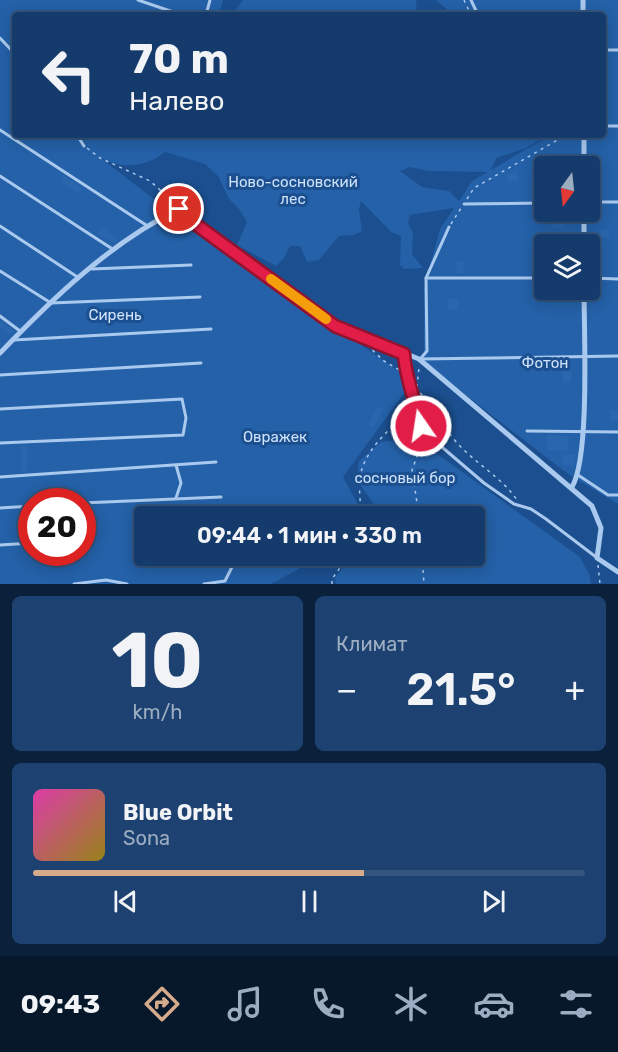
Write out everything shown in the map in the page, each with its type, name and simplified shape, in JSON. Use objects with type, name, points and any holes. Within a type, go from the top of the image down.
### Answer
[{"type":"street","points":[[584,138],[584,156]]},
{"type":"street","points":[[0,353],[20,331],[114,250],[146,225],[179,209],[198,226],[335,326],[419,359],[592,506],[601,528],[597,558],[618,572]]},
{"type":"street","points":[[572,487],[578,475],[583,432],[584,300]]},
{"type":"lane","points":[[138,0],[173,12]]},
{"type":"lane","points":[[0,38],[12,51]]},
{"type":"lane","points":[[12,138],[146,225]]},
{"type":"lane","points":[[79,138],[84,146]]},
{"type":"lane","points":[[0,176],[114,250]]},
{"type":"lane","points":[[600,202],[618,202]]},
{"type":"lane","points":[[464,204],[534,203]]},
{"type":"lane","points":[[0,226],[80,279]]},
{"type":"lane","points":[[419,359],[427,351],[426,278],[449,227]]},
{"type":"lane","points":[[92,268],[191,265]]},
{"type":"lane","points":[[0,271],[51,303],[200,297]]},
{"type":"lane","points":[[426,278],[534,278]]},
{"type":"lane","points":[[600,279],[618,279]]},
{"type":"lane","points":[[0,316],[20,331]]},
{"type":"lane","points":[[13,340],[211,329]]},
{"type":"lane","points":[[404,354],[407,375],[421,426],[444,451],[484,483],[546,519],[597,558]]},
{"type":"lane","points":[[419,359],[618,356]]},
{"type":"lane","points":[[0,375],[201,363]]},
{"type":"lane","points":[[0,409],[182,399],[186,418],[183,435],[0,443]]},
{"type":"lane","points":[[527,431],[618,432]]},
{"type":"lane","points":[[0,477],[216,462]]},
{"type":"lane","points":[[176,465],[181,483],[176,498]]},
{"type":"lane","points":[[578,475],[608,495],[618,495]]},
{"type":"lane","points":[[96,502],[220,497]]},
{"type":"lane","points":[[0,508],[18,507]]},
{"type":"lane","points":[[0,545],[18,544]]},
{"type":"lane","points":[[204,584],[219,584],[225,581],[233,566]]},
{"type":"lane","points":[[74,584],[106,580],[127,584]]},
{"type":"path","points":[[449,227],[474,188],[561,138]]},
{"type":"path","points":[[84,146],[100,158],[150,181],[179,209]]},
{"type":"path","points":[[362,338],[369,348],[384,361],[407,375]]},
{"type":"path","points":[[419,359],[416,389],[439,407],[443,424],[453,441],[515,496],[521,506]]},
{"type":"path","points":[[361,506],[361,471],[372,451],[391,428],[416,407]]},
{"type":"path","points":[[417,506],[412,470],[422,443],[421,426]]},
{"type":"path","points":[[597,558],[600,584]]},
{"type":"path","points":[[332,584],[332,579],[341,566]]},
{"type":"path","points":[[423,566],[424,584]]},
{"type":"green space","points":[[0,0],[223,0],[220,12],[12,12],[12,138],[461,138],[460,140],[465,138],[543,138],[526,148],[496,158],[491,170],[546,138],[606,138],[606,12],[450,12],[436,0],[618,0],[618,504],[568,474],[419,359],[424,355],[424,288],[440,229],[454,208],[410,215],[408,223],[413,233],[412,254],[423,268],[404,269],[400,265],[401,236],[391,232],[361,201],[359,209],[362,231],[354,235],[339,236],[319,260],[307,262],[300,246],[290,246],[284,258],[276,266],[237,245],[247,222],[229,199],[218,176],[205,164],[165,152],[148,162],[132,165],[115,163],[98,156],[180,219],[413,381],[343,477],[359,506],[134,506],[134,566],[304,566],[271,584],[0,584]],"holes":[[[410,167],[428,171],[488,172],[472,181],[459,201],[449,191],[422,187],[400,171]]]},
{"type":"green space","points":[[243,0],[416,0],[417,12],[234,12]]},
{"type":"green space","name":"сосновый бор","points":[[397,440],[422,443],[580,557],[590,576],[591,584],[336,584],[335,578],[344,566],[485,566],[485,506],[374,506],[361,485],[358,471],[359,461],[381,442]]},
{"type":"building","points":[[531,166],[534,166],[534,178],[533,178]]},
{"type":"building","points":[[516,172],[519,179],[509,183],[507,175]]},
{"type":"building","points":[[64,176],[81,187],[78,193],[60,182]]},
{"type":"building","points":[[552,222],[564,222],[564,228],[553,228]]},
{"type":"building","points":[[102,228],[118,238],[117,241],[114,243],[98,234]]},
{"type":"building","points":[[600,229],[609,229],[609,237],[600,237]]},
{"type":"building","points":[[455,261],[463,261],[464,273],[457,274]]},
{"type":"building","points":[[448,299],[459,299],[458,310],[447,310]]},
{"type":"building","points":[[0,321],[14,331],[11,334],[0,327]]},
{"type":"building","points":[[563,371],[571,371],[571,382],[563,383]]},
{"type":"building","points":[[378,406],[383,409],[373,428],[368,425]]},
{"type":"building","points":[[610,410],[618,410],[618,421],[610,421]]},
{"type":"building","points":[[547,435],[569,436],[568,451],[547,450]]},
{"type":"building","points":[[21,446],[27,446],[27,471],[22,472]]},
{"type":"building","points":[[563,454],[576,455],[574,466],[562,465]]},
{"type":"slow traffic","points":[[271,279],[326,319]]},
{"type":"route","points":[[179,209],[198,226],[335,326],[404,354],[405,369],[414,392],[421,426]]},
{"type":"park label","name":"Ново-сосновский лес","points":[[293,190]]},
{"type":"park label","name":"Сирень","points":[[115,315]]},
{"type":"park label","name":"Фотон","points":[[545,363]]},
{"type":"park label","name":"Овражек","points":[[275,437]]}]
